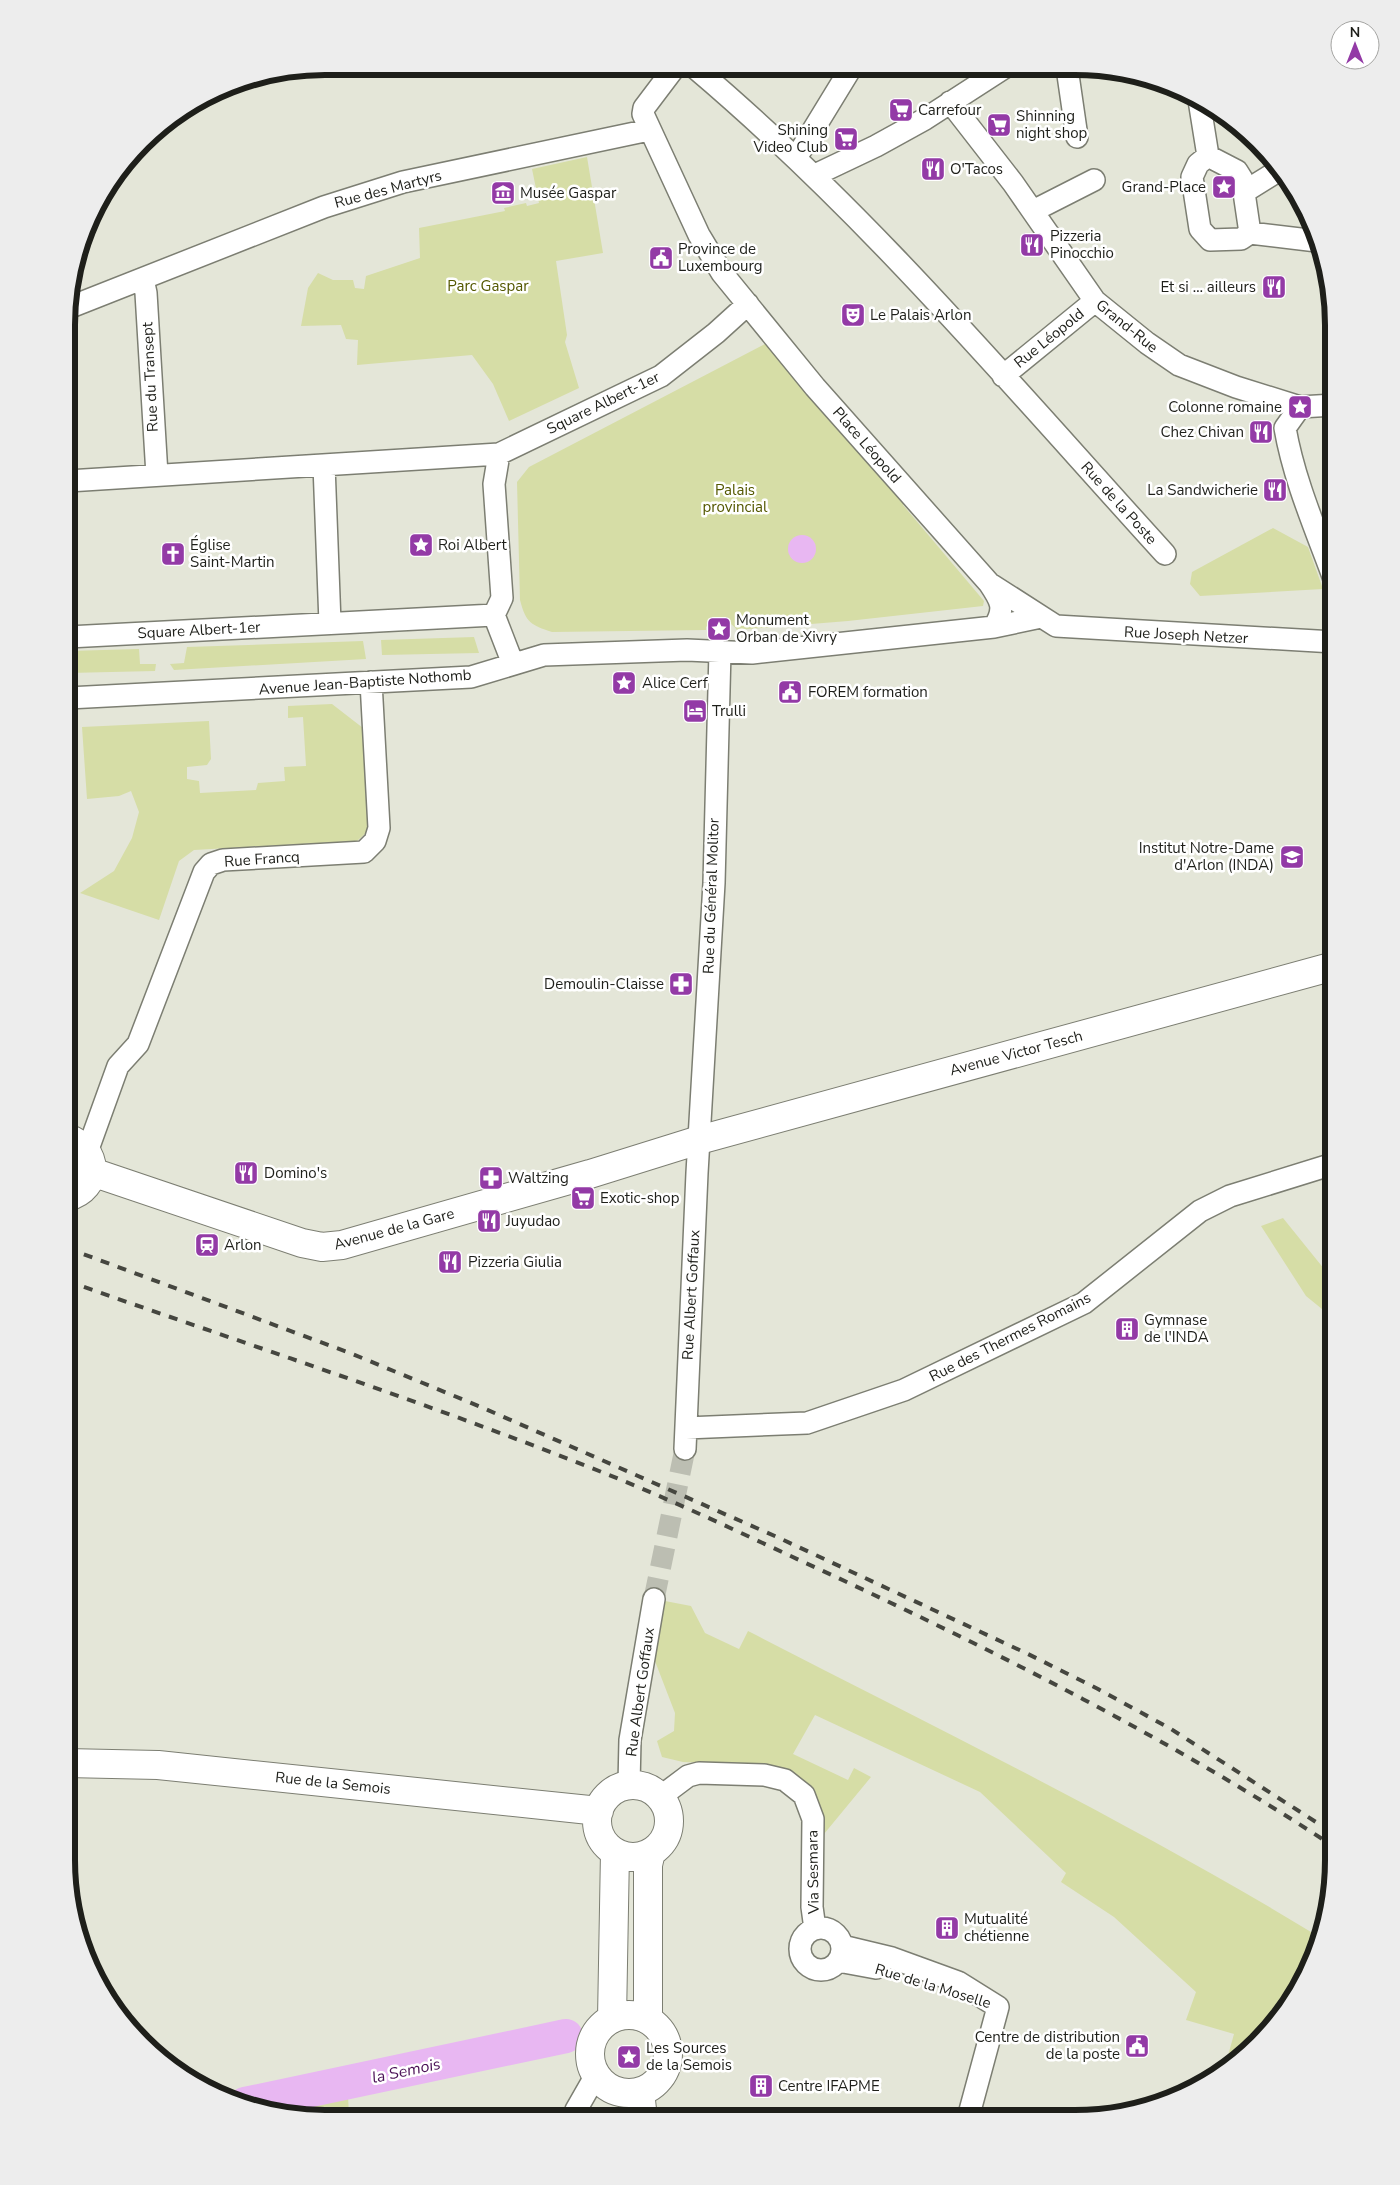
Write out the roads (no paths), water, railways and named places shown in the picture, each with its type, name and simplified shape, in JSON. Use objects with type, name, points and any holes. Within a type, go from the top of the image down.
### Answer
[{"type":"main road","name":"Avenue Victor Tesch","points":[[699,1140],[1325,968]]},
{"type":"main road","name":"Avenue de la Gare","points":[[82,1154],[302,1243],[322,1247],[342,1245],[387,1233],[699,1140]]},
{"type":"main road","points":[[75,1193],[82,1190],[88,1183],[82,1154]]},
{"type":"main road","name":"Rue de la Semois","points":[[75,1763],[158,1764],[599,1810]]},
{"type":"main road","points":[[629,1785],[651,1790],[660,1797],[667,1811],[668,1827],[665,1837],[651,1852],[639,1856],[627,1856],[615,1852],[606,1845],[599,1834],[597,1822],[599,1810],[610,1794],[629,1785]]},
{"type":"main road","points":[[612,2019],[615,1852]]},
{"type":"main road","points":[[648,2020],[648,1865],[651,1852]]},
{"type":"main road","points":[[624,2015],[648,2020],[659,2029],[666,2042],[668,2057],[664,2072],[642,2104],[628,2093],[615,2091],[604,2084],[596,2075],[590,2056],[594,2037],[602,2026],[612,2019],[624,2015]]},
{"type":"street","points":[[648,130],[643,114],[644,108],[669,75]]},
{"type":"street","points":[[703,75],[815,175],[866,226],[1003,376]]},
{"type":"street","points":[[796,158],[847,75]]},
{"type":"street","points":[[815,175],[876,146],[993,75]]},
{"type":"street","points":[[1068,75],[1077,137]]},
{"type":"street","name":"Grand-Rue","points":[[950,102],[1033,211],[1079,280],[1095,300],[1147,343],[1179,365],[1236,387],[1300,406],[1325,406]]},
{"type":"street","points":[[1200,108],[1208,156]]},
{"type":"street","name":"Rue des Martyrs","points":[[76,305],[324,207],[402,182],[648,130]]},
{"type":"street","name":"Place Léopold","points":[[648,130],[699,235],[722,273],[815,387],[989,584]]},
{"type":"street","points":[[1208,156],[1237,171],[1242,179],[1250,233]]},
{"type":"street","points":[[1208,156],[1198,164],[1192,177],[1200,229],[1210,240],[1241,239],[1250,233],[1310,240]]},
{"type":"street","points":[[1244,192],[1274,174]]},
{"type":"street","points":[[1033,211],[1094,180]]},
{"type":"street","name":"Rue du Transept","points":[[143,279],[146,293],[157,475]]},
{"type":"street","name":"Rue Léopold","points":[[1003,376],[1095,300]]},
{"type":"street","name":"Square Albert-1er","points":[[75,481],[499,454],[661,376],[716,333],[748,304]]},
{"type":"street","name":"Rue de la Poste","points":[[1003,376],[1165,554]]},
{"type":"street","points":[[1300,406],[1284,428],[1307,506],[1325,555]]},
{"type":"street","points":[[499,454],[494,484],[502,598],[494,615],[513,664]]},
{"type":"street","points":[[324,465],[330,623]]},
{"type":"street","points":[[989,584],[1001,601],[1001,616],[994,627]]},
{"type":"street","name":"Rue Joseph Netzer","points":[[989,584],[1056,626],[1325,642]]},
{"type":"street","name":"Square Albert-1er","points":[[75,637],[494,615]]},
{"type":"street","points":[[720,651],[752,652],[994,627],[1041,617]]},
{"type":"street","name":"Avenue Jean-Baptiste Nothomb","points":[[75,698],[471,677],[544,655],[687,650],[720,651]]},
{"type":"street","name":"Rue du Général Molitor","points":[[699,1140],[714,883],[720,651]]},
{"type":"street","name":"Rue Francq","points":[[82,1154],[113,1076],[125,1057],[138,1044],[182,925],[204,872],[211,864],[223,860],[364,852],[375,841],[379,828],[371,682]]},
{"type":"street","name":"Rue Albert Goffaux","points":[[686,1439],[699,1140]]},
{"type":"street","name":"Rue des Thermes Romains","points":[[686,1439],[807,1423],[904,1390],[1084,1303],[1200,1211],[1230,1196],[1325,1167]]},
{"type":"street","name":"Rue Albert Goffaux","points":[[629,1785],[630,1740],[654,1599]]},
{"type":"street","name":"Via Sesmara","points":[[660,1797],[688,1776],[699,1773],[764,1775],[785,1780],[804,1795],[813,1819],[812,1907],[815,1929]]},
{"type":"street","points":[[824,1928],[832,1931],[839,1938],[840,1954],[825,1970],[809,1967],[803,1961],[800,1954],[803,1938],[815,1929],[824,1928]]},
{"type":"street","name":"Rue de la Moselle","points":[[840,1954],[892,1958],[958,1982],[998,2007],[970,2110]]},
{"type":"street","points":[[578,2110],[596,2075]]},
{"type":"waterway","name":"la Semois","points":[[260,2101],[566,2036]]},
{"type":"tunnel","points":[[654,1599],[685,1449]]},
{"type":"railway","points":[[75,1251],[350,1353],[481,1407],[777,1537],[1028,1654],[1098,1689],[1171,1729],[1325,1828]]},
{"type":"railway","points":[[75,1284],[482,1426],[674,1502],[900,1607],[1089,1702],[1213,1771],[1325,1841]]},
{"type":"place","name":"Carrefour","points":[[901,110]]},
{"type":"place","name":"Shinning night shop","points":[[999,125]]},
{"type":"place","name":"Shining Video Club","points":[[846,139]]},
{"type":"place","name":"O'Tacos","points":[[933,169]]},
{"type":"place","name":"Grand-Place","points":[[1224,187]]},
{"type":"place","name":"Musée Gaspar","points":[[503,193]]},
{"type":"place","name":"Pizzeria Pinocchio","points":[[1032,245]]},
{"type":"place","name":"Province de Luxembourg","points":[[661,258]]},
{"type":"place","name":"Et si … ailleurs","points":[[1274,287]]},
{"type":"place","name":"Le Palais Arlon","points":[[853,315]]},
{"type":"place","name":"Colonne romaine","points":[[1300,407]]},
{"type":"place","name":"Chez Chivan","points":[[1261,432]]},
{"type":"place","name":"La Sandwicherie","points":[[1275,490]]},
{"type":"place","name":"Roi Albert","points":[[421,545]]},
{"type":"place","name":"Église Saint-Martin","points":[[173,554]]},
{"type":"place","name":"Monument Orban de Xivry","points":[[719,629]]},
{"type":"place","name":"Alice Cerf","points":[[624,683]]},
{"type":"place","name":"FOREM formation","points":[[790,692]]},
{"type":"place","name":"Trulli","points":[[695,711]]},
{"type":"place","name":"Institut Notre-Dame d'Arlon (INDA)","points":[[1292,857]]},
{"type":"place","name":"Demoulin-Claisse","points":[[681,984]]},
{"type":"place","name":"Domino's","points":[[246,1173]]},
{"type":"place","name":"Waltzing","points":[[491,1178]]},
{"type":"place","name":"Exotic-shop","points":[[583,1198]]},
{"type":"place","name":"Juyudao","points":[[489,1221]]},
{"type":"place","name":"Arlon","points":[[207,1245]]},
{"type":"place","name":"Pizzeria Giulia","points":[[450,1262]]},
{"type":"place","name":"Gymnase de l'INDA","points":[[1127,1329]]},
{"type":"place","name":"Mutualité chétienne","points":[[947,1928]]},
{"type":"place","name":"Centre de distribution de la poste","points":[[1137,2046]]},
{"type":"place","name":"Les Sources de la Semois","points":[[629,2057]]},
{"type":"place","name":"Centre IFAPME","points":[[761,2086]]},
{"type":"park label","name":"Parc Gaspar","points":[[488,286]]},
{"type":"park label","name":"Palais provincial","points":[[735,498]]}]
